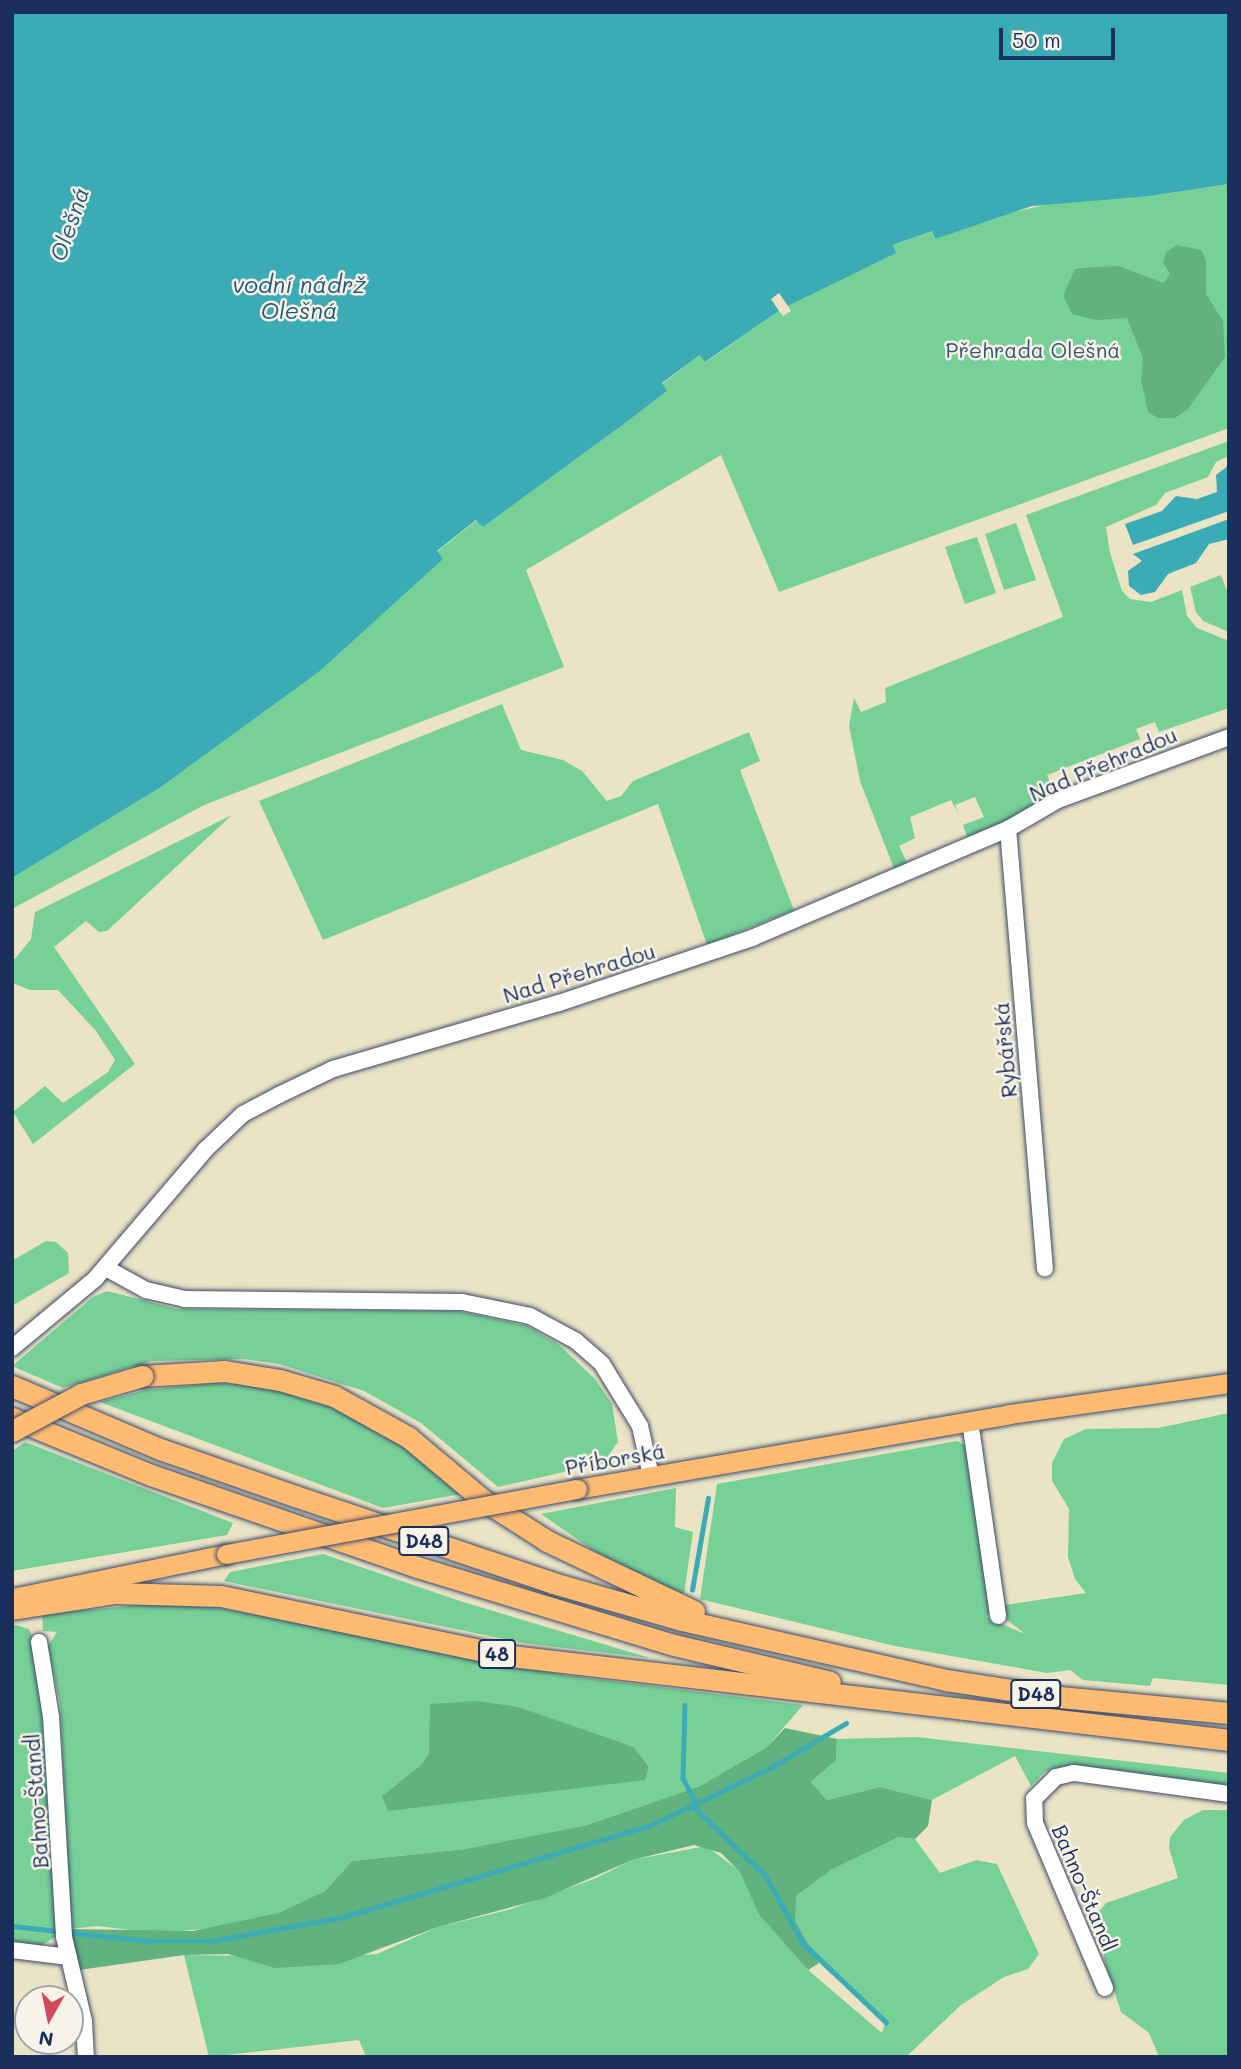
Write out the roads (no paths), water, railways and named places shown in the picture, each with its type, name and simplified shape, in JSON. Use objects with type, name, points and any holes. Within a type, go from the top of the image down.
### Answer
[{"type":"highway","points":[[12,1431],[81,1394],[142,1376],[225,1371],[280,1380],[334,1396],[392,1427],[483,1500],[577,1558],[711,1618],[846,1660]]},
{"type":"highway","name":"D48","points":[[12,1386],[160,1448],[553,1583],[846,1660],[1049,1696],[1229,1713]]},
{"type":"highway","name":"D48","points":[[12,1418],[285,1523],[545,1607],[787,1673],[987,1712],[1229,1740]]},
{"type":"highway","name":"48","points":[[12,1609],[114,1593],[221,1596],[503,1656],[987,1712]]},
{"type":"main road","name":"Příborská","points":[[12,1598],[226,1554],[577,1489],[970,1421],[1229,1383]]},
{"type":"street","name":"Nad Přehradou","points":[[12,1348],[48,1321],[106,1268],[205,1150],[243,1114],[279,1095],[333,1069],[559,1003],[751,938],[1008,829],[1058,800],[1229,737]]},
{"type":"street","name":"Rybářská","points":[[1008,829],[1045,1268]]},
{"type":"street","points":[[106,1268],[146,1290],[184,1299],[462,1302],[530,1316],[576,1341],[601,1363],[640,1426],[651,1476]]},
{"type":"street","points":[[970,1421],[998,1616]]},
{"type":"street","name":"Bahno-Štandl","points":[[39,1642],[51,1717],[63,1931],[84,2021],[86,2057]]},
{"type":"street","name":"Bahno-Štandl","points":[[1105,1988],[1040,1836],[1034,1800],[1056,1777],[1074,1773],[1229,1794]]},
{"type":"street","points":[[12,1950],[68,1957]]},
{"type":"water","name":"vodní nádrž Olešná","points":[[12,12],[1229,12],[1229,184],[1150,196],[1032,206],[935,239],[932,231],[893,245],[896,253],[788,306],[779,293],[771,299],[779,311],[705,362],[700,355],[662,383],[667,391],[624,424],[483,527],[476,520],[437,551],[443,559],[320,671],[161,787],[12,878]]},
{"type":"water","points":[[1229,465],[1229,511],[1133,545],[1125,524],[1162,511],[1176,496],[1197,499],[1217,492],[1216,475]]},
{"type":"water","points":[[1229,519],[1229,539],[1209,544],[1196,563],[1168,574],[1155,592],[1141,595],[1129,586],[1128,571],[1142,561],[1133,554]]},
{"type":"waterway","points":[[692,1590],[708,1498]]},
{"type":"waterway","points":[[685,1705],[683,1778],[697,1804]]},
{"type":"waterway","points":[[12,1926],[151,1941],[211,1941],[343,1917],[649,1826],[772,1767],[846,1723]]},
{"type":"waterway","points":[[693,1806],[766,1876],[803,1943],[886,2022]]},
{"type":"water label","name":"Olešná","points":[[69,224]]},
{"type":"park label","name":"Přehrada Olešná","points":[[1033,350]]}]
